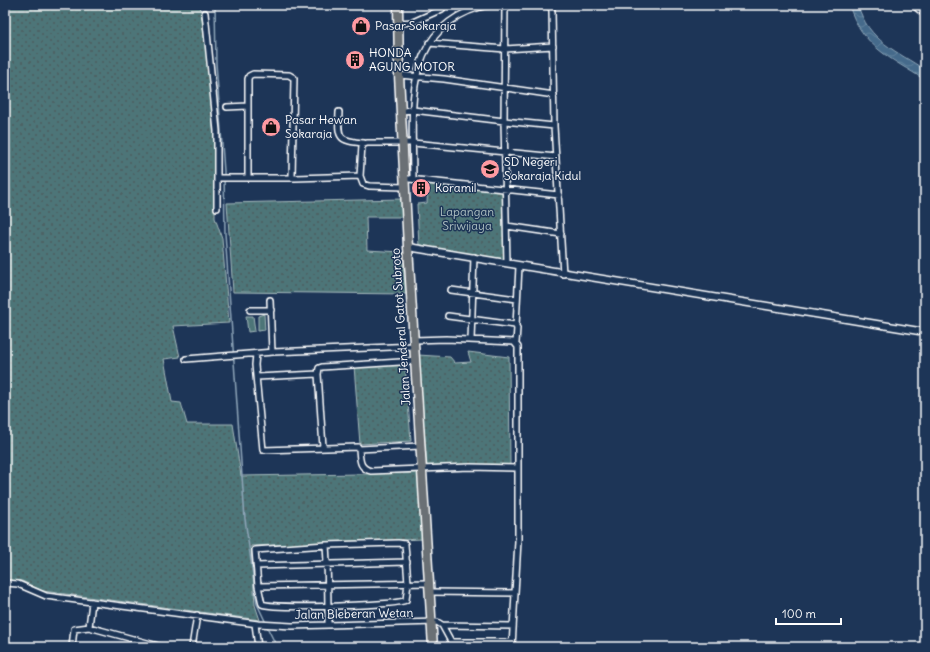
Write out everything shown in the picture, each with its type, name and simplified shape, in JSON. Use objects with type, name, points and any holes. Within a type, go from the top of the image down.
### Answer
[{"type":"highway","name":"Jalan Jenderal Gatot Subroto","points":[[398,5],[399,75],[403,143],[409,179],[405,187],[408,247],[434,647]]},
{"type":"main road","points":[[915,5],[925,13]]},
{"type":"street","points":[[505,5],[504,153],[507,263]]},
{"type":"street","points":[[535,5],[480,6],[446,24],[429,43],[420,59],[415,75],[413,143],[409,179],[559,194]]},
{"type":"street","points":[[545,5],[551,7],[552,11],[554,126],[563,274]]},
{"type":"street","points":[[398,22],[413,22],[442,9]]},
{"type":"street","points":[[205,13],[217,131],[220,178],[217,208]]},
{"type":"street","points":[[429,43],[505,49],[553,46]]},
{"type":"street","points":[[248,178],[249,76],[253,74],[289,75],[294,78],[292,177]]},
{"type":"street","points":[[399,75],[415,75],[554,95]]},
{"type":"street","points":[[227,107],[248,106]]},
{"type":"street","points":[[401,111],[413,110],[554,126]]},
{"type":"street","points":[[339,112],[338,134],[341,138],[350,142],[413,143],[556,157]]},
{"type":"street","points":[[364,143],[362,145],[360,176],[365,185],[405,187]]},
{"type":"street","points":[[220,178],[360,176]]},
{"type":"street","points":[[507,226],[561,234]]},
{"type":"street","points":[[408,247],[474,257],[563,274],[925,332]]},
{"type":"street","points":[[472,340],[474,257]]},
{"type":"street","points":[[451,642],[512,644],[518,541],[518,347],[516,343],[516,326],[520,266]]},
{"type":"street","points":[[452,290],[517,299]]},
{"type":"street","points":[[270,300],[272,352]]},
{"type":"street","points":[[250,310],[270,310]]},
{"type":"street","points":[[448,316],[516,326]]},
{"type":"street","points":[[186,359],[272,352],[472,340],[516,343]]},
{"type":"street","points":[[256,354],[263,450],[323,447],[358,447],[359,449],[420,446]]},
{"type":"street","points":[[323,447],[318,374],[319,368],[416,361]]},
{"type":"street","points":[[257,377],[318,374]]},
{"type":"street","points":[[359,449],[360,465],[365,470],[422,470],[470,467],[518,468]]},
{"type":"street","points":[[402,543],[406,546],[407,562],[407,599],[403,602],[265,606],[261,602],[254,552],[256,550],[326,545],[402,543]]},
{"type":"street","points":[[326,545],[329,584],[328,625]]},
{"type":"street","points":[[256,566],[407,562]]},
{"type":"street","name":"Jalan Bleberan Wetan","points":[[5,583],[18,584],[46,596],[277,626],[432,622]]},
{"type":"street","points":[[258,586],[408,583],[430,588],[515,592]]},
{"type":"street","points":[[89,627],[92,602]]},
{"type":"street","points":[[192,647],[198,615]]},
{"type":"street","points":[[432,622],[437,622],[442,626],[454,647]]},
{"type":"street","points":[[256,624],[258,647]]},
{"type":"street","points":[[442,626],[513,626]]},
{"type":"street","points":[[72,647],[74,629],[89,627],[162,647]]},
{"type":"green space","points":[[5,5],[200,5],[208,64],[215,151],[215,218],[222,238],[229,323],[173,326],[180,357],[164,359],[172,402],[181,403],[187,424],[233,424],[241,476],[419,473],[423,539],[251,546],[255,605],[260,620],[43,591],[22,581],[5,580]]},
{"type":"green space","name":"Lapangan Sriwijaya","points":[[428,180],[502,189],[505,259],[419,246],[417,204],[427,203]]},
{"type":"green space","points":[[402,199],[402,217],[366,217],[367,250],[402,252],[406,294],[233,292],[227,203]]},
{"type":"green space","points":[[264,314],[265,330],[258,331],[258,316]]},
{"type":"green space","points":[[246,316],[253,316],[255,331],[248,332]]},
{"type":"green space","points":[[468,352],[509,357],[510,465],[427,467],[418,355],[450,357],[455,363],[471,362]]},
{"type":"green space","points":[[405,363],[411,441],[360,444],[354,366]]},
{"type":"water","points":[[849,5],[858,5],[869,28],[885,44],[925,70],[925,80],[889,58],[879,50],[862,31]]},
{"type":"waterway","points":[[215,5],[216,63],[224,171],[225,233],[245,519],[257,604],[266,623]]},
{"type":"waterway","points":[[267,627],[277,647]]},
{"type":"place","name":"Pasar Sokaraja","points":[[361,26]]},
{"type":"place","name":"HONDA AGUNG MOTOR","points":[[355,60]]},
{"type":"place","name":"Pasar Hewan Sokaraja","points":[[271,127]]},
{"type":"place","name":"SD Negeri Sokaraja Kidul","points":[[490,169]]},
{"type":"place","name":"Koramil","points":[[421,188]]}]
